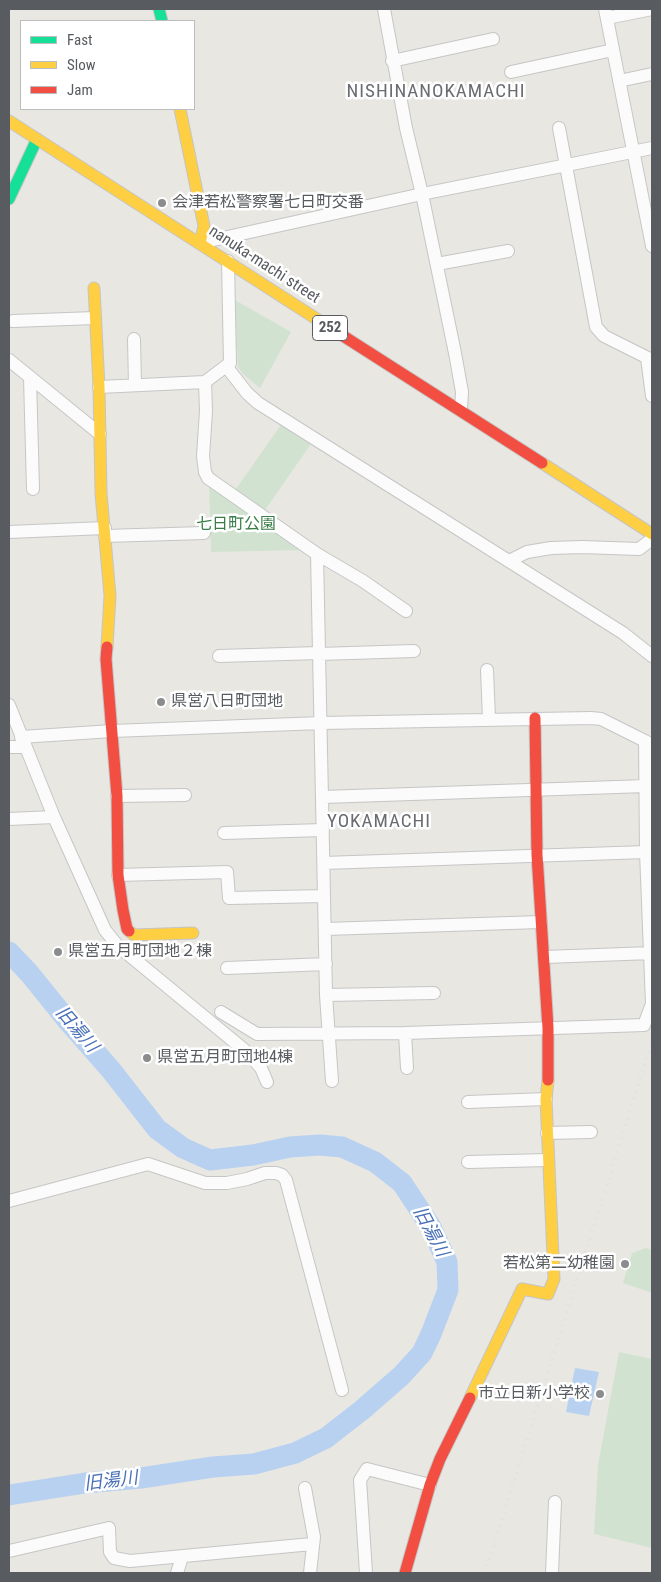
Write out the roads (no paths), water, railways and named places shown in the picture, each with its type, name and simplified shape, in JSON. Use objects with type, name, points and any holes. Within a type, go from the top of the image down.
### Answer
[{"type":"main road","points":[[180,110],[204,226],[200,243]]},
{"type":"main road","name":"nanuka-machi street","points":[[9,121],[652,534]]},
{"type":"main road","points":[[9,199],[37,139]]},
{"type":"main road","points":[[94,288],[99,387],[101,493],[110,596],[106,659],[117,796],[118,875],[125,922],[127,929],[134,935],[193,932]]},
{"type":"main road","points":[[405,1573],[430,1485],[440,1459],[522,1289],[548,1294],[554,1279],[546,1099],[549,1066],[548,1028],[545,957],[540,922],[537,855],[535,718]]},
{"type":"street","points":[[384,9],[392,61],[437,264],[460,382],[461,410]]},
{"type":"street","points":[[652,9],[606,13],[633,152],[647,190],[652,246]]},
{"type":"street","points":[[392,61],[493,39]]},
{"type":"street","points":[[510,72],[613,50]]},
{"type":"street","points":[[619,81],[652,74]]},
{"type":"street","points":[[559,128],[596,327],[604,336],[650,359],[652,396]]},
{"type":"street","points":[[200,243],[422,194],[652,148]]},
{"type":"street","points":[[437,264],[508,251]]},
{"type":"street","points":[[228,261],[228,364],[247,393],[258,403],[623,634],[652,656]]},
{"type":"street","points":[[13,321],[95,318]]},
{"type":"street","points":[[134,339],[135,385]]},
{"type":"street","points":[[9,360],[100,434]]},
{"type":"street","points":[[99,387],[206,382],[228,364]]},
{"type":"street","points":[[30,377],[33,490]]},
{"type":"street","points":[[206,382],[203,456],[205,472],[208,478],[317,554],[406,611]]},
{"type":"street","points":[[9,532],[204,533]]},
{"type":"street","points":[[509,561],[527,552],[551,548],[582,546],[639,549],[652,540]]},
{"type":"street","points":[[317,554],[326,995],[332,1081]]},
{"type":"street","points":[[219,656],[414,651]]},
{"type":"street","points":[[487,670],[489,719]]},
{"type":"street","points":[[9,705],[54,817],[104,930],[116,945],[248,1053],[261,1068],[266,1082]]},
{"type":"street","points":[[9,747],[23,742],[112,731],[321,723],[535,718],[601,719],[648,743],[646,852],[652,1004],[644,1025],[406,1033],[257,1034],[221,1012]]},
{"type":"street","points":[[323,797],[646,786]]},
{"type":"street","points":[[117,796],[185,795]]},
{"type":"street","points":[[9,819],[54,817]]},
{"type":"street","points":[[224,833],[323,830]]},
{"type":"street","points":[[324,863],[646,852]]},
{"type":"street","points":[[118,875],[227,872],[229,898],[324,896]]},
{"type":"street","points":[[325,929],[540,922]]},
{"type":"street","points":[[545,957],[651,953]]},
{"type":"street","points":[[227,968],[326,964]]},
{"type":"street","points":[[326,995],[434,993]]},
{"type":"street","points":[[406,1033],[407,1068]]},
{"type":"street","points":[[468,1102],[546,1099]]},
{"type":"street","points":[[547,1133],[591,1132]]},
{"type":"street","points":[[468,1162],[548,1160]]},
{"type":"street","points":[[9,1201],[148,1164],[205,1183],[227,1183],[265,1173],[282,1175],[286,1180],[342,1390]]},
{"type":"street","points":[[368,1573],[360,1480],[367,1469],[430,1485]]},
{"type":"street","points":[[305,1488],[314,1537],[310,1573]]},
{"type":"street","points":[[552,1573],[555,1502]]},
{"type":"street","points":[[9,1551],[109,1528],[110,1552],[114,1558],[129,1567],[182,1557],[312,1544]]},
{"type":"street","points":[[177,1573],[182,1557]]},
{"type":"water","points":[[575,1368],[599,1372],[589,1416],[566,1412]]},
{"type":"waterway","name":"旧湯川","points":[[9,952],[111,1070],[157,1129],[183,1148],[210,1160],[253,1155],[290,1147],[320,1145],[342,1147],[375,1162],[402,1183],[431,1227],[447,1262],[448,1290],[422,1353],[401,1376],[326,1438],[295,1453],[254,1464],[213,1467],[141,1478],[85,1483],[9,1495]]},
{"type":"railway","points":[[485,1573],[652,1041]]},
{"type":"place","name":"会津若松警察署七日町交番","points":[[162,203]]},
{"type":"place","name":"県営八日町団地","points":[[161,702]]},
{"type":"place","name":"県営五月町団地２棟","points":[[58,952]]},
{"type":"place","name":"県営五月町団地4棟","points":[[147,1058]]},
{"type":"place","name":"若松第二幼稚園","points":[[625,1264]]},
{"type":"place","name":"市立日新小学校","points":[[600,1394]]},
{"type":"district","name":"NISHINANOKAMACHI","points":[[436,92]]},
{"type":"district","name":"YOKAMACHI","points":[[379,822]]},
{"type":"park label","name":"七日町公園","points":[[236,525]]}]
